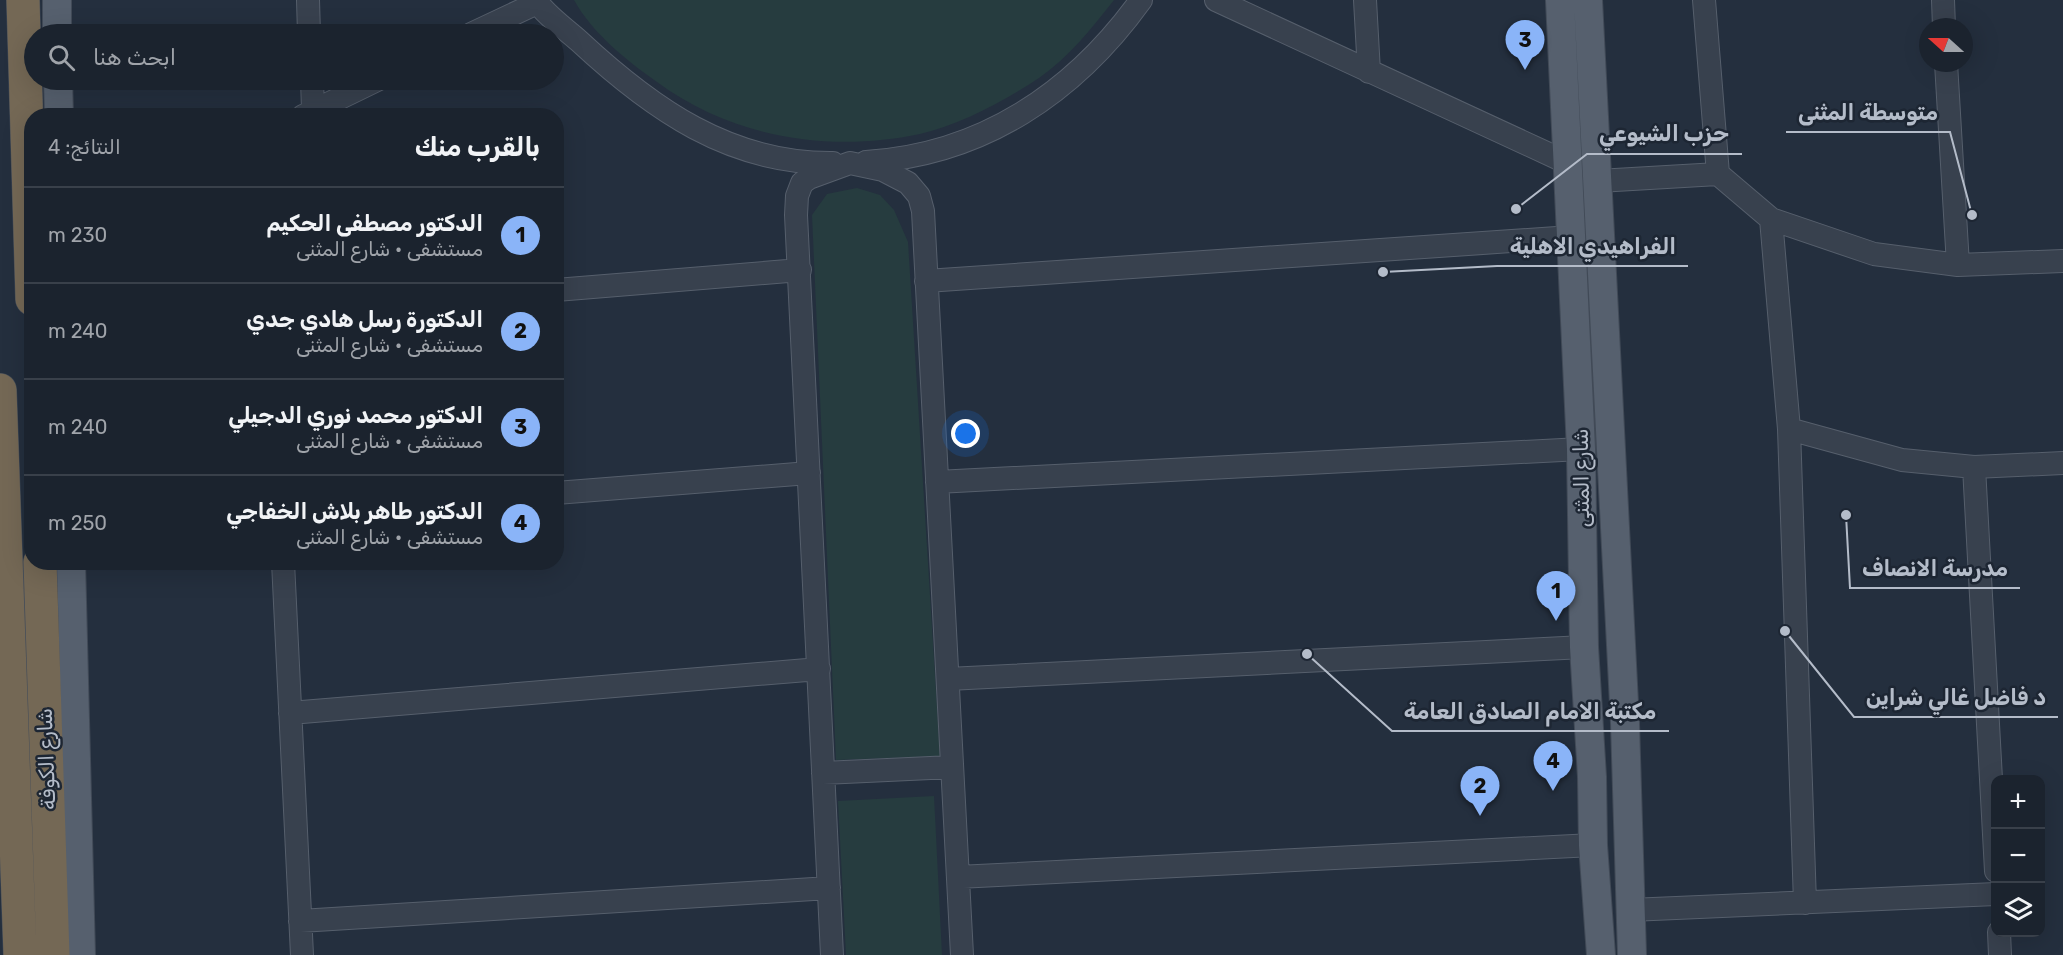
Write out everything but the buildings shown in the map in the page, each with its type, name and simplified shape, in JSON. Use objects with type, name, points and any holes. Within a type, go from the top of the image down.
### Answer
[{"type":"highway","points":[[23,0],[24,33]]},
{"type":"highway","points":[[26,90],[26,108]]},
{"type":"highway","name":"شارع الكوفة","points":[[0,390],[20,955]]},
{"type":"highway","name":"شارع الكوفة","points":[[40,570],[53,955]]},
{"type":"main road","points":[[57,0],[57,24]]},
{"type":"main road","name":"شارع المثنى","points":[[1560,0],[1577,56],[1593,95],[1624,723],[1632,955]]},
{"type":"main road","name":"شارع المثنى","points":[[1588,0],[1577,56],[1565,98],[1581,449],[1584,647],[1592,777],[1593,845],[1601,955]]},
{"type":"main road","points":[[1565,98],[1572,87],[1578,85],[1590,89],[1593,95]]},
{"type":"main road","points":[[58,90],[59,108]]},
{"type":"main road","points":[[71,570],[81,955]]},
{"type":"main road","points":[[1589,725],[1599,738],[1608,740],[1622,732],[1624,723]]},
{"type":"main road","points":[[1592,777],[1600,765],[1607,762],[1614,762],[1626,770]]},
{"type":"street","points":[[308,0],[309,24]]},
{"type":"street","points":[[564,26],[618,77],[658,106],[698,130],[746,151],[778,159],[804,163],[850,163],[890,160],[951,147],[1007,123],[1081,69],[1122,27],[1141,0]]},
{"type":"street","points":[[1216,0],[1568,163]]},
{"type":"street","points":[[1365,0],[1369,72]]},
{"type":"street","points":[[1704,0],[1718,174]]},
{"type":"street","points":[[1943,0],[1944,18]]},
{"type":"street","points":[[491,24],[537,1],[562,24]]},
{"type":"street","points":[[1947,72],[1958,265]]},
{"type":"street","points":[[309,108],[311,90]]},
{"type":"street","points":[[318,108],[356,90]]},
{"type":"street","points":[[832,955],[796,205],[802,183],[809,178],[850,163],[883,170],[908,183],[919,196],[923,211],[962,955]]},
{"type":"street","points":[[1598,181],[1718,174],[1771,219],[1874,254],[1958,265],[2063,261]]},
{"type":"street","points":[[1771,219],[1789,429],[1805,903]]},
{"type":"street","points":[[927,281],[1571,237]]},
{"type":"street","points":[[564,289],[800,270]]},
{"type":"street","points":[[1789,429],[1902,460],[1974,467],[2063,463]]},
{"type":"street","points":[[937,483],[1581,449]]},
{"type":"street","points":[[1974,467],[1993,829]]},
{"type":"street","points":[[564,492],[809,473]]},
{"type":"street","points":[[283,570],[302,955]]},
{"type":"street","points":[[948,679],[1584,647]]},
{"type":"street","points":[[290,713],[819,669]]},
{"type":"street","points":[[823,774],[952,767]]},
{"type":"street","points":[[958,877],[1593,845]]},
{"type":"street","points":[[300,921],[829,888]]},
{"type":"street","points":[[1630,910],[1991,894]]},
{"type":"street","points":[[1999,937],[2000,955]]},
{"type":"green space","points":[[574,0],[1114,0],[1089,31],[1060,61],[1012,95],[967,118],[935,130],[886,140],[852,142],[817,141],[750,128],[686,101],[645,74],[611,46]]},
{"type":"green space","points":[[857,188],[880,195],[894,210],[908,242],[940,756],[836,760],[812,215],[827,194]]},
{"type":"green space","points":[[934,796],[942,955],[846,955],[838,801]]},
{"type":"place","name":"الدكتور محمد نوري الدجيلي","points":[[1525,70]]},
{"type":"place","name":"حزب الشيوعي","points":[[1516,209]]},
{"type":"place","name":"متوسطة المثنى","points":[[1972,215]]},
{"type":"place","name":"الفراهيدي الاهلية","points":[[1383,272]]},
{"type":"place","name":"مدرسة الانصاف","points":[[1846,515]]},
{"type":"place","name":"الدكتور مصطفى الحكيم","points":[[1556,621]]},
{"type":"place","name":"د فاضل غالي شراين","points":[[1785,631]]},
{"type":"place","name":"مكتبة الامام الصادق العامة","points":[[1307,654]]},
{"type":"place","name":"الدكتور طاهر بلاش الخفاجي","points":[[1553,791]]},
{"type":"place","name":"الدكتورة رسل هادي جدي","points":[[1480,816]]}]
